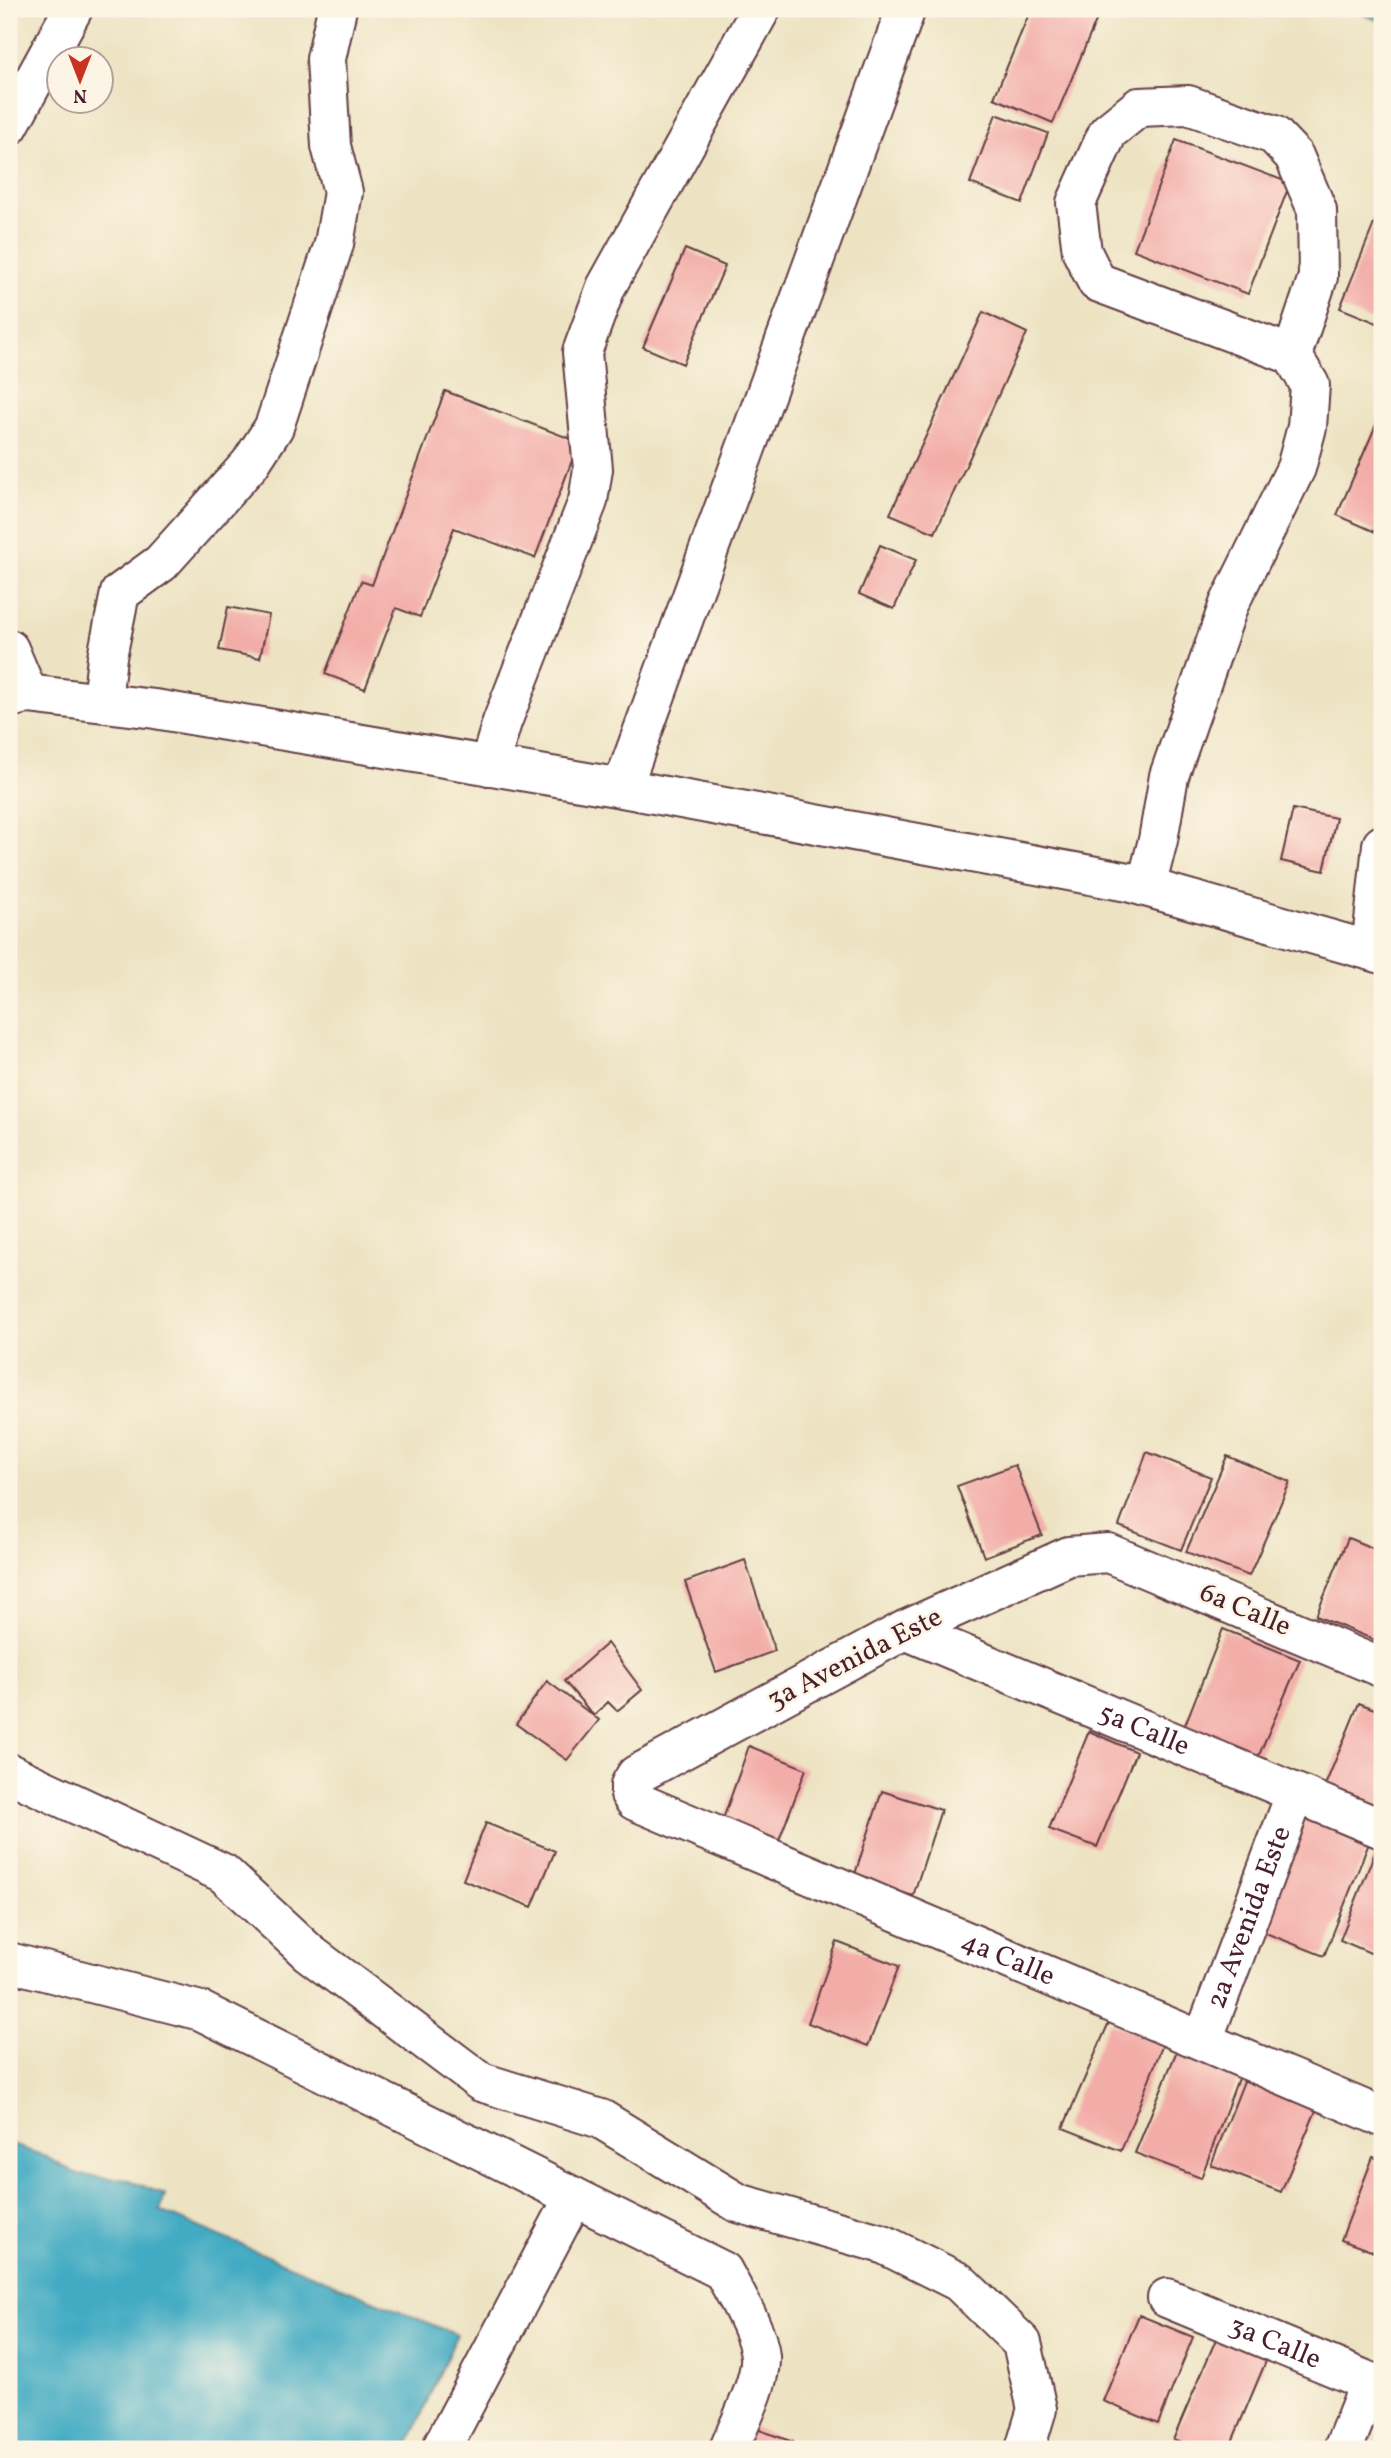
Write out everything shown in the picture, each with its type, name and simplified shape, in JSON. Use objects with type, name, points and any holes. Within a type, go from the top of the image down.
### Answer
[{"type":"street","points":[[9,126],[73,9]]},
{"type":"street","points":[[102,702],[107,657],[120,593],[161,563],[250,464],[274,427],[334,244],[343,192],[331,146],[326,59],[337,9]]},
{"type":"street","points":[[489,765],[502,722],[588,502],[593,469],[582,352],[606,287],[761,9]]},
{"type":"street","points":[[622,788],[906,9]]},
{"type":"street","points":[[1146,887],[1158,840],[1169,776],[1229,604],[1296,468],[1307,428],[1310,385],[1292,355],[1097,282],[1082,252],[1076,203],[1108,132],[1139,107],[1188,105],[1274,135],[1294,156],[1317,210],[1318,277],[1292,355]]},
{"type":"street","points":[[9,649],[18,696],[155,709],[622,788],[1128,882],[1377,952],[1382,845]]},
{"type":"street","name":"3a Avenida Este","points":[[635,1801],[630,1794],[630,1785],[636,1775],[905,1630],[1069,1556],[1108,1553]]},
{"type":"street","name":"6a Calle","points":[[1108,1553],[1382,1668]]},
{"type":"street","name":"5a Calle","points":[[905,1630],[1295,1795],[1382,1829]]},
{"type":"street","points":[[9,1773],[223,1873],[309,1953],[481,2082],[601,2119],[738,2203],[884,2244],[959,2282],[1022,2343],[1037,2409],[1025,2449]]},
{"type":"street","name":"2a Avenida Este","points":[[1203,2040],[1295,1795]]},
{"type":"street","name":"4a Calle","points":[[635,1801],[1382,2117]]},
{"type":"street","points":[[9,1962],[201,2011],[723,2271],[748,2315],[761,2357],[754,2389],[729,2449]]},
{"type":"street","points":[[441,2449],[574,2197]]},
{"type":"street","name":"3a Calle","points":[[1167,2298],[1376,2384]]},
{"type":"street","points":[[1343,2449],[1376,2384]]},
{"type":"water","points":[[1350,9],[1382,9],[1382,22]]},
{"type":"water","points":[[9,2144],[42,2155],[79,2175],[129,2180],[165,2195],[160,2211],[457,2335],[406,2449],[9,2449]]},
{"type":"building","points":[[1031,9],[1101,9],[1053,123],[994,98]]},
{"type":"building","points":[[996,114],[1048,133],[1022,203],[970,183]]},
{"type":"building","points":[[1176,140],[1290,183],[1248,294],[1134,250]]},
{"type":"building","points":[[1382,204],[1382,325],[1340,308]]},
{"type":"building","points":[[685,249],[725,266],[683,364],[643,347]]},
{"type":"building","points":[[983,312],[1027,333],[935,533],[890,514]]},
{"type":"building","points":[[445,391],[579,442],[535,558],[454,528],[420,617],[396,608],[365,689],[325,674],[361,581],[372,585]]},
{"type":"building","points":[[1382,411],[1382,535],[1337,515]]},
{"type":"building","points":[[880,545],[916,560],[894,609],[859,594]]},
{"type":"building","points":[[228,607],[269,615],[260,658],[219,650]]},
{"type":"building","points":[[1293,809],[1336,818],[1324,871],[1281,861]]},
{"type":"building","points":[[1147,1452],[1211,1477],[1181,1550],[1119,1526]]},
{"type":"building","points":[[1227,1456],[1290,1482],[1249,1576],[1186,1552]]},
{"type":"building","points":[[1015,1465],[1042,1535],[984,1557],[957,1486]]},
{"type":"building","points":[[1348,1538],[1382,1552],[1382,1628],[1377,1641],[1316,1616]]},
{"type":"building","points":[[745,1560],[775,1651],[716,1672],[685,1582]]},
{"type":"building","points":[[1223,1629],[1300,1660],[1256,1762],[1183,1730]]},
{"type":"building","points":[[607,1643],[642,1690],[617,1711],[608,1702],[594,1716],[564,1681]]},
{"type":"building","points":[[547,1681],[599,1720],[567,1760],[516,1724]]},
{"type":"building","points":[[1359,1703],[1382,1712],[1380,1808],[1324,1788]]},
{"type":"building","points":[[1089,1731],[1136,1752],[1097,1847],[1049,1829]]},
{"type":"building","points":[[749,1746],[806,1769],[778,1843],[722,1822]]},
{"type":"building","points":[[882,1791],[941,1810],[913,1896],[854,1877]]},
{"type":"building","points":[[1306,1817],[1369,1843],[1324,1956],[1258,1930]]},
{"type":"building","points":[[486,1823],[555,1851],[532,1907],[463,1880]]},
{"type":"building","points":[[1378,1845],[1382,1847],[1382,1958],[1340,1940]]},
{"type":"building","points":[[837,1942],[899,1966],[868,2046],[808,2023]]},
{"type":"building","points":[[1109,2022],[1163,2044],[1121,2151],[1063,2128]]},
{"type":"building","points":[[1178,2048],[1240,2073],[1201,2178],[1135,2153]]},
{"type":"building","points":[[1246,2076],[1318,2106],[1281,2192],[1211,2165]]},
{"type":"building","points":[[1373,2157],[1382,2160],[1382,2255],[1341,2240]]},
{"type":"building","points":[[1139,2315],[1193,2337],[1158,2424],[1103,2401]]},
{"type":"building","points":[[1219,2332],[1269,2354],[1229,2449],[1195,2449],[1173,2440]]},
{"type":"building","points":[[748,2426],[793,2442],[791,2449],[740,2449]]}]
